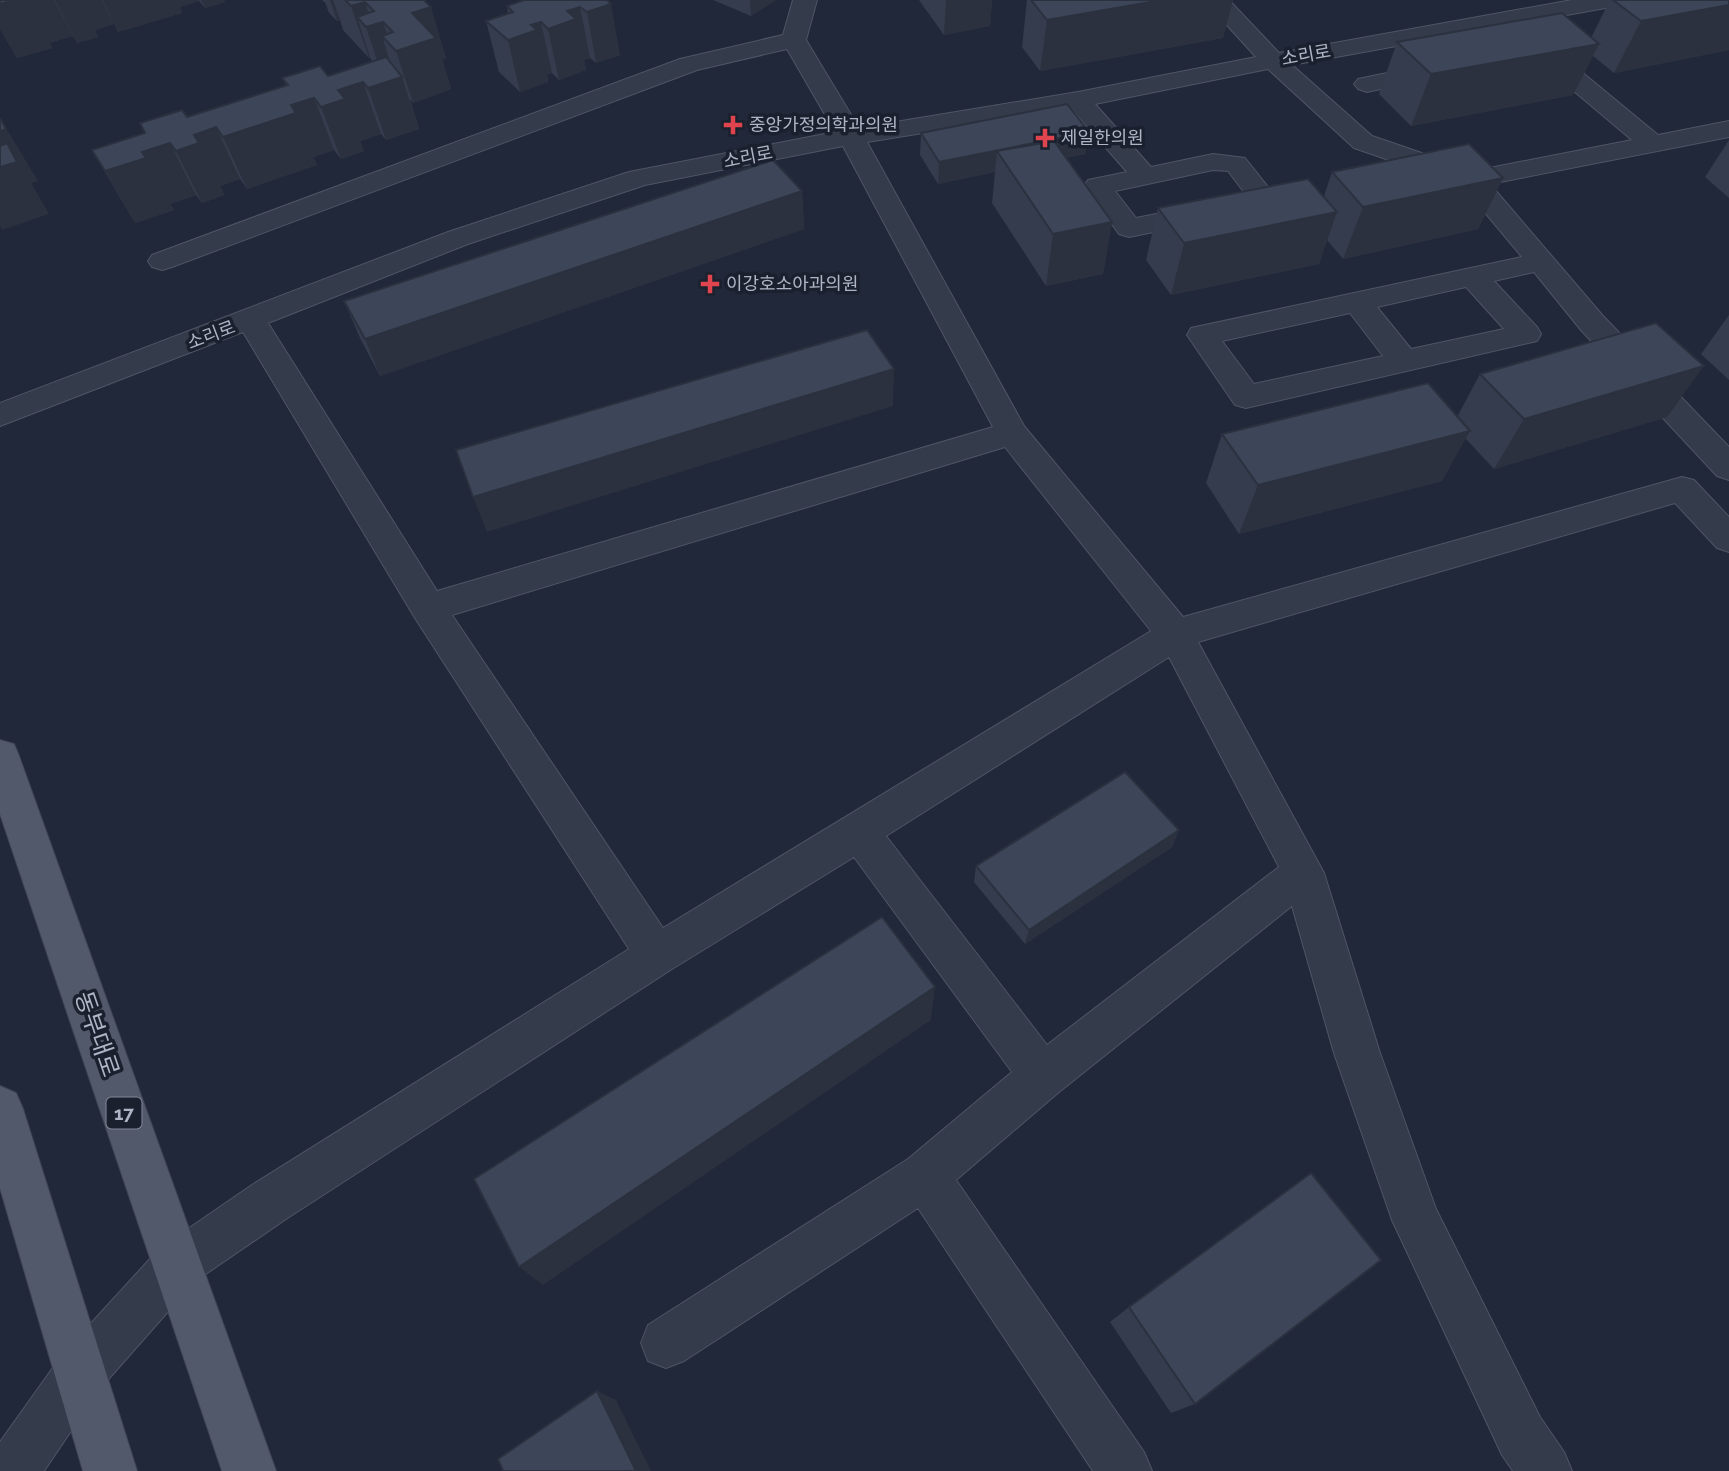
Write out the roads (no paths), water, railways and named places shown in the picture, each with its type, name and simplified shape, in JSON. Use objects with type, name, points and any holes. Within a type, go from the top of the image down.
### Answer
[{"type":"main road","name":"동부대로","points":[[0,756],[249,1471]]},
{"type":"main road","points":[[0,1109],[110,1471]]},
{"type":"street","points":[[805,0],[794,40],[851,137],[1012,433],[1175,634],[1303,873],[1357,1053],[1416,1220],[1521,1436],[1545,1471]]},
{"type":"street","points":[[1216,0],[1273,61],[1363,142],[1472,179],[1729,130]]},
{"type":"street","name":"소리로","points":[[0,415],[458,238],[639,178],[851,137],[1078,100],[1273,61],[1612,0]]},
{"type":"street","points":[[162,261],[689,64],[794,40]]},
{"type":"street","points":[[1512,54],[1565,43]]},
{"type":"street","points":[[1539,48],[1654,145]]},
{"type":"street","points":[[1367,84],[1459,65]]},
{"type":"street","points":[[1078,100],[1144,175]]},
{"type":"street","points":[[1213,162],[1236,164],[1265,201],[1129,228],[1098,186],[1144,175],[1213,162]]},
{"type":"street","points":[[1472,179],[1592,323],[1729,468]]},
{"type":"street","points":[[1473,277],[1526,334],[1246,397],[1202,335],[1541,262]]},
{"type":"street","points":[[1357,302],[1404,361]]},
{"type":"street","points":[[251,320],[428,608],[657,955]]},
{"type":"street","points":[[428,608],[1012,433]]},
{"type":"street","points":[[12,1471],[80,1373],[177,1265],[269,1202],[657,955],[1175,634],[1682,489],[1729,539]]},
{"type":"street","points":[[859,832],[1043,1076]]},
{"type":"street","points":[[666,1343],[925,1176],[1043,1076],[1303,873]]},
{"type":"street","points":[[925,1176],[1125,1471]]},
{"type":"place","name":"중앙가정의학과의원","points":[[733,125]]},
{"type":"place","name":"제일한의원","points":[[1045,138]]},
{"type":"place","name":"이강호소아과의원","points":[[710,284]]}]
